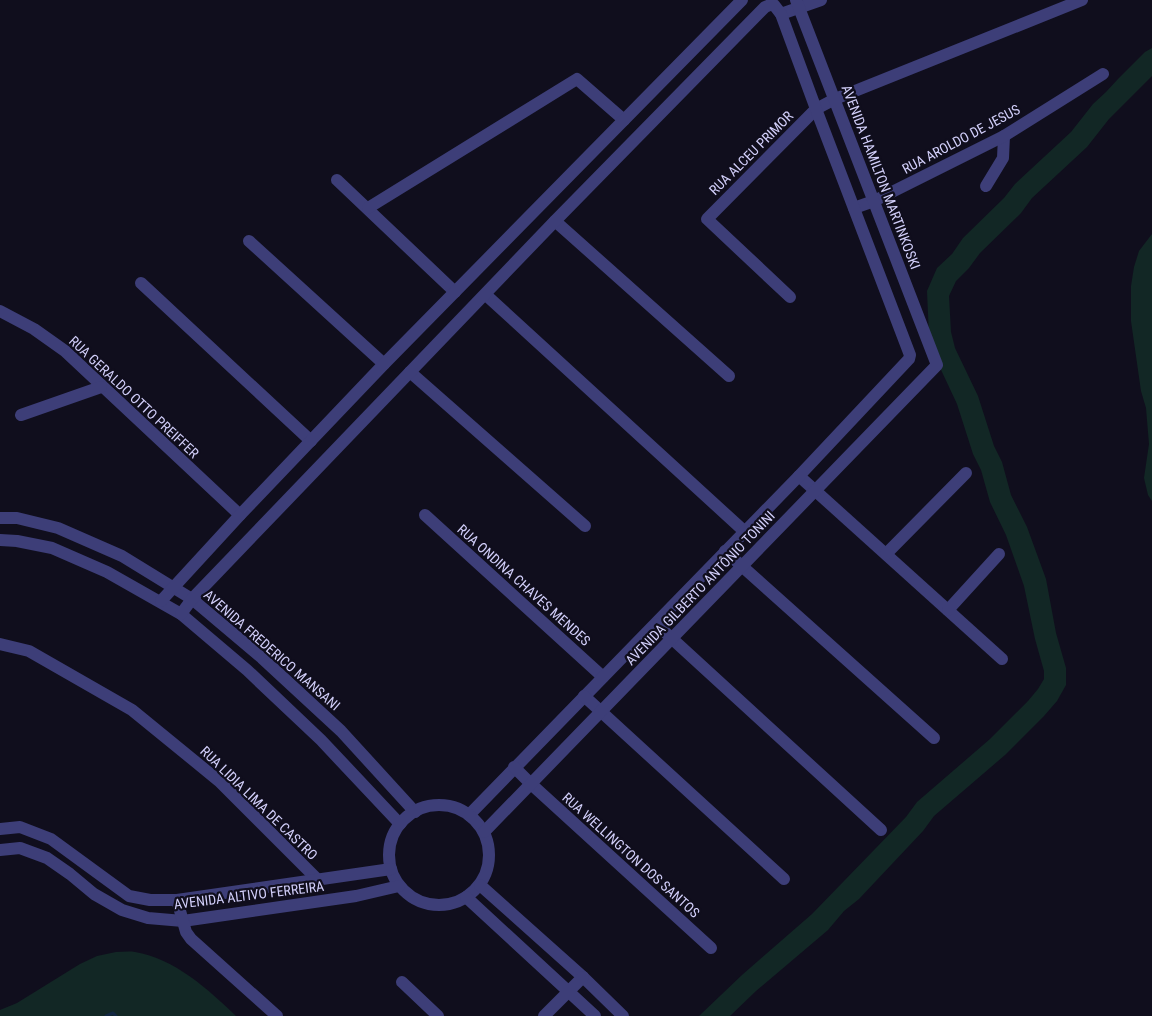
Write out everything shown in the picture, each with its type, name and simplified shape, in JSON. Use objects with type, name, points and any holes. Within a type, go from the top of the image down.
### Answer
[{"type":"street","points":[[161,601],[384,364],[742,0]]},
{"type":"street","points":[[778,10],[821,0]]},
{"type":"street","name":"RUA ALCEU PRIMOR","points":[[790,297],[707,219],[816,109],[835,99],[1082,0]]},
{"type":"street","name":"AVENIDA HAMILTON MARTINKOSKI","points":[[798,4],[937,365]]},
{"type":"street","points":[[181,614],[192,599],[555,221],[765,7],[770,5],[778,10],[854,208]]},
{"type":"street","name":"RUA AROLDO DE JESUS","points":[[854,208],[874,201],[1004,136],[1103,74]]},
{"type":"street","points":[[368,208],[577,79],[624,120]]},
{"type":"street","points":[[986,186],[1003,158],[1004,136]]},
{"type":"street","points":[[337,180],[455,292]]},
{"type":"street","name":"AVENIDA GILBERTO ANTÔNIO TONINI","points":[[469,815],[656,624],[907,362],[910,355],[854,208]]},
{"type":"street","points":[[555,221],[729,376]]},
{"type":"street","points":[[249,242],[384,364]]},
{"type":"street","points":[[141,283],[311,441]]},
{"type":"street","points":[[486,295],[744,531]]},
{"type":"street","name":"RUA GERALDO OTTO PREIFFER","points":[[0,311],[34,329],[65,351],[240,515]]},
{"type":"street","name":"AVENIDA GILBERTO ANTÔNIO TONINI","points":[[484,832],[937,365]]},
{"type":"street","points":[[410,372],[585,526]]},
{"type":"street","points":[[21,415],[102,387]]},
{"type":"street","points":[[886,554],[966,473]]},
{"type":"street","points":[[798,476],[1002,659]]},
{"type":"street","name":"RUA ONDINA CHAVES MENDES","points":[[425,515],[603,677]]},
{"type":"street","name":"AVENIDA FREDERICO MANSANI","points":[[0,518],[18,518],[58,528],[122,556],[192,599],[262,658],[341,731],[415,812]]},
{"type":"street","points":[[0,540],[17,541],[52,548],[107,572],[181,614],[247,670],[321,740],[400,824]]},
{"type":"street","points":[[725,551],[934,738]]},
{"type":"street","points":[[948,610],[999,554]]},
{"type":"street","points":[[656,624],[881,830]]},
{"type":"street","name":"RUA LIDIA LIMA DE CASTRO","points":[[0,644],[29,651],[132,710],[219,781],[318,880]]},
{"type":"street","points":[[584,696],[784,879]]},
{"type":"street","name":"RUA WELLINGTON DOS SANTOS","points":[[514,767],[530,784],[711,948]]},
{"type":"street","points":[[440,805],[458,808],[469,815],[484,832],[489,849],[485,877],[480,885],[466,898],[449,904],[430,905],[413,898],[399,886],[390,869],[391,841],[400,824],[423,808],[440,805]]},
{"type":"street","name":"AVENIDA ALTIVO FERREIRA","points":[[0,829],[20,827],[51,840],[129,896],[150,900],[177,900],[390,869]]},
{"type":"street","name":"AVENIDA ALTIVO FERREIRA","points":[[0,850],[20,848],[47,858],[94,894],[122,910],[148,918],[182,921],[356,896],[399,886]]},
{"type":"street","points":[[480,885],[624,1016]]},
{"type":"street","points":[[466,898],[595,1016]]},
{"type":"street","points":[[177,900],[182,921],[191,939],[277,1016]]},
{"type":"street","points":[[544,1016],[583,977]]},
{"type":"street","points":[[402,982],[438,1016]]},
{"type":"green space","points":[[1152,48],[1152,76],[1109,119],[1087,147],[1032,198],[1021,213],[980,253],[956,281],[949,296],[951,332],[955,348],[978,396],[994,446],[1002,462],[1011,495],[1027,527],[1046,579],[1056,633],[1066,668],[1066,685],[1057,701],[1044,716],[1005,755],[934,816],[923,831],[859,899],[844,911],[828,930],[756,991],[730,1016],[699,1016],[742,975],[812,914],[906,817],[917,802],[990,739],[1028,701],[1044,679],[1044,671],[1024,586],[1006,535],[990,502],[981,470],[973,454],[957,404],[935,357],[929,336],[927,291],[937,268],[952,254],[963,238],[1004,198],[1015,184],[1071,132],[1093,104],[1145,52]]},
{"type":"green space","points":[[1152,234],[1152,501],[1148,495],[1144,478],[1149,444],[1146,408],[1141,391],[1131,321],[1131,286],[1139,251]]},
{"type":"green space","points":[[116,952],[133,952],[149,955],[177,968],[190,976],[236,1016],[0,1016],[0,1010],[17,1003],[80,964],[97,956]]},
{"type":"waterway","points":[[106,1016],[113,1013],[116,1016]]}]
